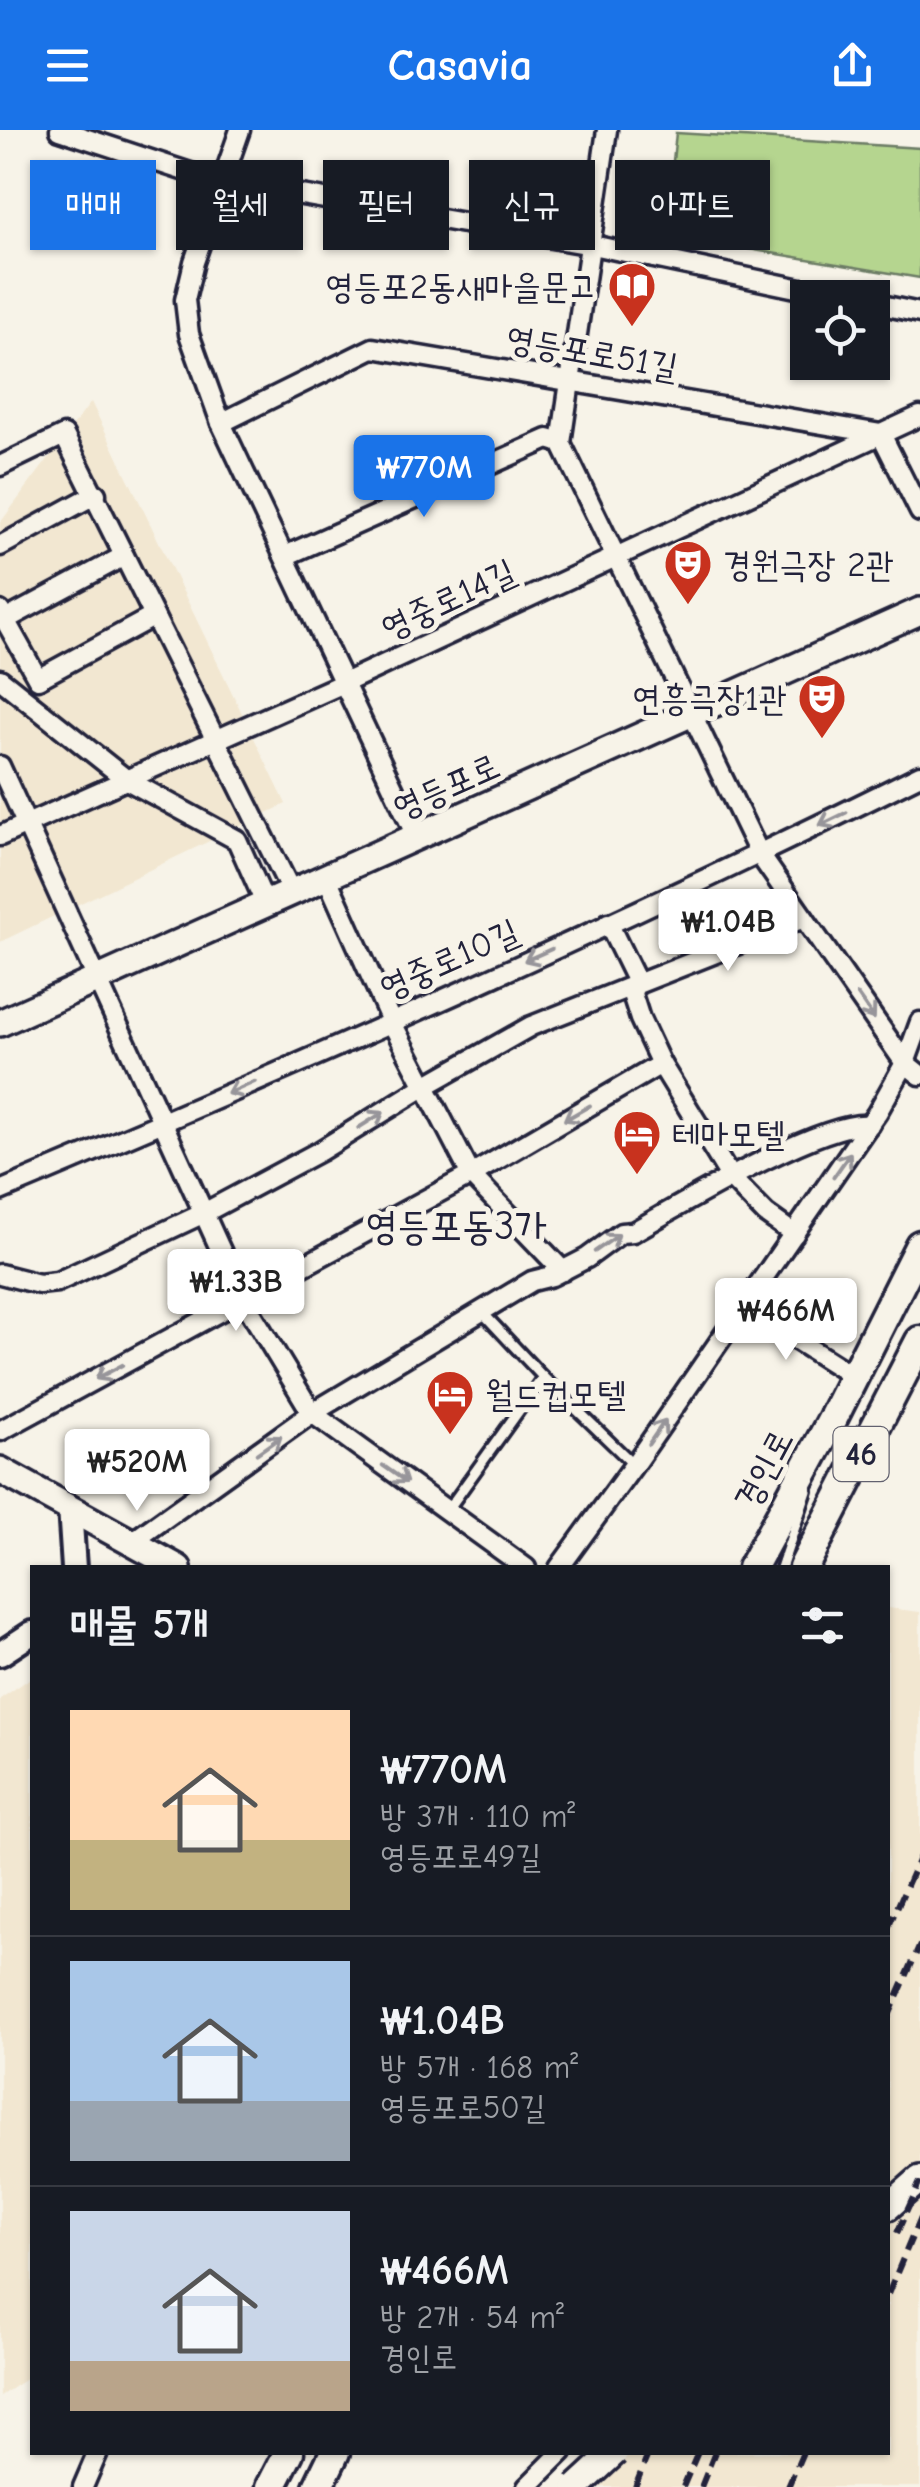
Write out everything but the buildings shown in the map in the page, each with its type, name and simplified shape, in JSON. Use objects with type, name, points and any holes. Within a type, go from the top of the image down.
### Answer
[{"type":"main road","name":"영등포로","points":[[0,1023],[920,611]]},
{"type":"main road","name":"경인로","points":[[754,1565],[920,1245]]},
{"type":"main road","name":"46","points":[[804,1565],[920,1341]]},
{"type":"main road","points":[[0,1470],[173,1565]]},
{"type":"main road","points":[[890,2205],[920,2178]]},
{"type":"main road","points":[[271,2487],[287,2455]]},
{"type":"main road","points":[[318,2487],[334,2455]]},
{"type":"main road","points":[[577,2487],[611,2455]]},
{"type":"street","points":[[60,130],[176,167]]},
{"type":"street","points":[[229,160],[240,130]]},
{"type":"street","points":[[595,221],[607,130]]},
{"type":"street","points":[[303,195],[469,223]]},
{"type":"street","points":[[595,245],[790,286]]},
{"type":"street","points":[[198,250],[185,300],[189,334],[221,423],[417,838]]},
{"type":"street","points":[[591,250],[560,443],[760,855],[913,1069]]},
{"type":"street","points":[[890,307],[920,313]]},
{"type":"street","name":"영등포로51길","points":[[221,423],[372,348],[881,434]]},
{"type":"street","name":"영중로14길","points":[[0,836],[346,682],[920,416]]},
{"type":"street","points":[[881,434],[920,512]]},
{"type":"street","points":[[0,466],[64,435],[292,893]]},
{"type":"street","points":[[285,556],[548,438],[560,443]]},
{"type":"street","points":[[0,546],[96,494]]},
{"type":"street","points":[[124,556],[3,616],[38,680],[154,616]]},
{"type":"street","points":[[0,679],[127,780],[237,840],[266,905]]},
{"type":"street","points":[[0,766],[202,1214],[243,1299],[312,1414],[522,1565]]},
{"type":"street","name":"영중로10길","points":[[0,1191],[161,1124],[760,855],[920,776]]},
{"type":"street","points":[[328,878],[391,1020],[471,1175],[563,1271]]},
{"type":"street","points":[[0,1274],[40,1284],[57,1282],[202,1214],[320,1151],[531,1026],[804,918]]},
{"type":"street","points":[[608,923],[636,980],[632,994],[661,1064],[731,1178],[766,1214],[794,1234]]},
{"type":"street","points":[[561,1565],[913,1069],[920,1022]]},
{"type":"street","points":[[0,1431],[471,1175],[661,1064]]},
{"type":"street","points":[[132,1542],[312,1414],[532,1281],[563,1271],[620,1234],[633,1232],[731,1178],[855,1123],[870,1125]]},
{"type":"street","points":[[744,1307],[853,1376]]},
{"type":"street","points":[[70,1508],[74,1565]]},
{"type":"street","points":[[0,1654],[30,1634]]},
{"type":"street","points":[[83,2487],[97,2455]]},
{"type":"street","points":[[527,2487],[559,2455]]},
{"type":"street","points":[[592,2487],[613,2455]]},
{"type":"lane","points":[[482,1312],[634,1465]]},
{"type":"lane","points":[[447,1511],[543,1377]]},
{"type":"lane","points":[[782,1565],[831,1422]]},
{"type":"shaded area","points":[[91,402],[286,804],[0,942],[0,523]]},
{"type":"shaded area","points":[[890,1608],[920,1612],[920,2487],[598,2487],[609,2455],[890,2455]]},
{"type":"shaded area","points":[[30,1678],[30,2376],[0,2396],[0,1699]]},
{"type":"green space","points":[[676,133],[920,148],[920,278],[754,250],[770,250],[770,160],[673,160]]},
{"type":"railway","points":[[890,1924],[920,1856]]},
{"type":"railway","points":[[890,2013],[920,1945]]},
{"type":"railway","points":[[897,2233],[920,2182]]},
{"type":"railway","points":[[890,2289],[920,2218]]},
{"type":"railway","points":[[635,2487],[648,2455]]},
{"type":"railway","points":[[683,2487],[697,2455]]},
{"type":"railway","points":[[701,2487],[714,2455]]},
{"type":"railway","points":[[788,2487],[802,2455]]},
{"type":"place","name":"영등포2동새마을문고","points":[[632,328]]},
{"type":"place","name":"경원극장 2관","points":[[688,606]]},
{"type":"place","name":"연흥극장1관","points":[[822,740]]},
{"type":"place","name":"테마모텔","points":[[637,1176]]},
{"type":"place","name":"월드컵모텔","points":[[450,1436]]},
{"type":"district","name":"영등포동3가","points":[[456,1225]]}]
